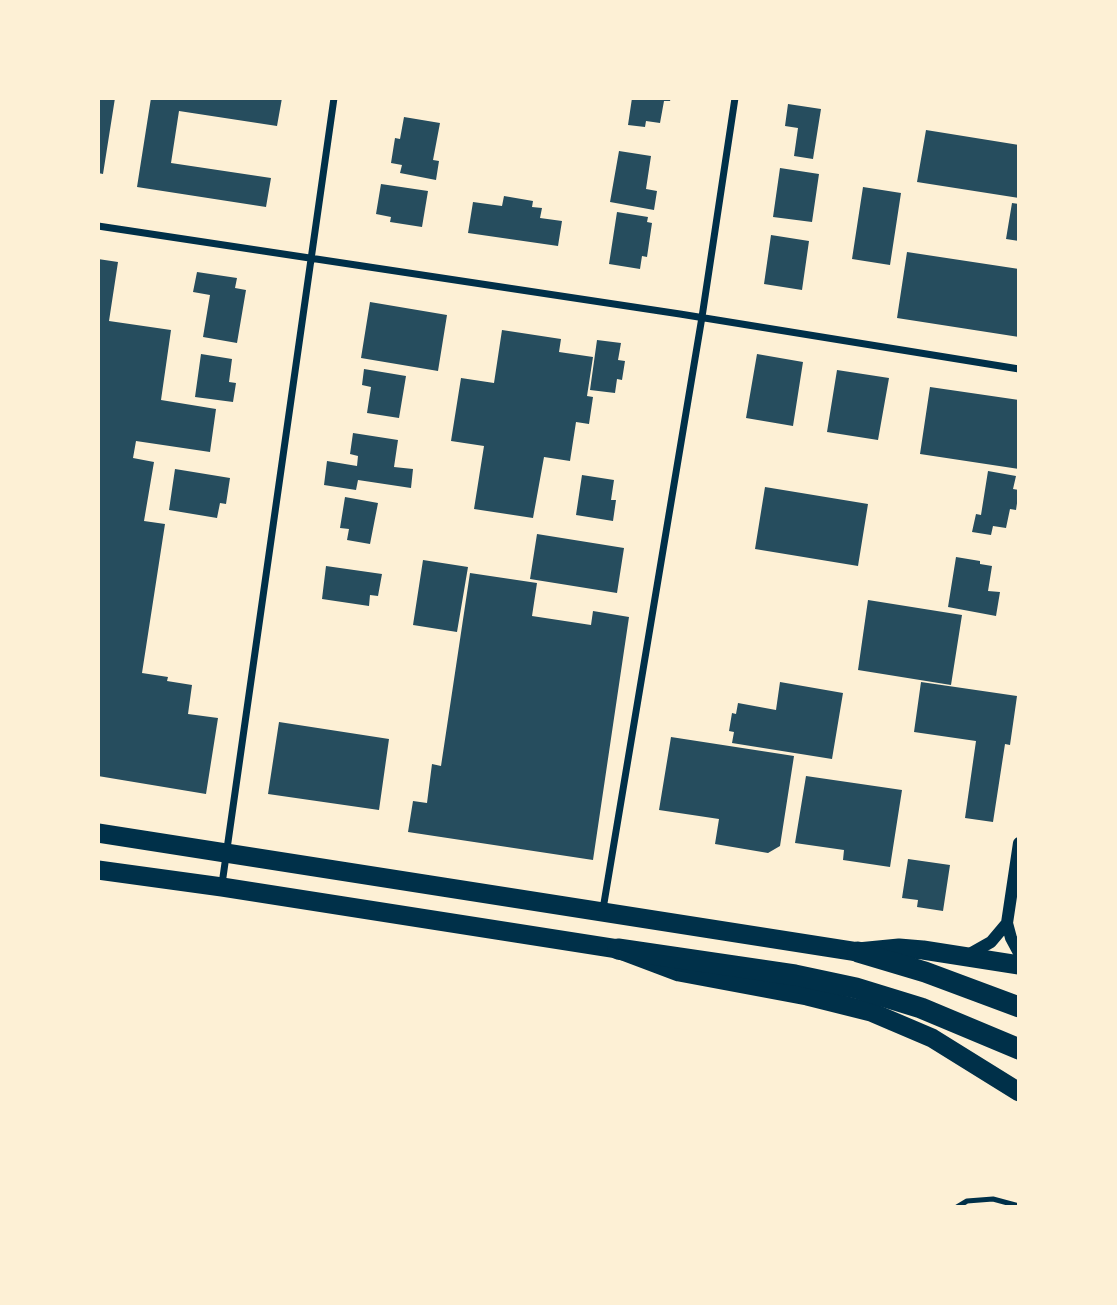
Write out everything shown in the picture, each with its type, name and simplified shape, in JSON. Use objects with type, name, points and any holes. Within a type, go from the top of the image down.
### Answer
[{"type":"highway","points":[[98,833],[858,951],[925,972],[1019,1007]]},
{"type":"highway","points":[[98,870],[795,975],[856,988],[921,1008],[1019,1049]]},
{"type":"highway","points":[[858,951],[899,948],[1019,965]]},
{"type":"highway","points":[[618,949],[679,972],[807,996],[871,1012],[932,1038],[1019,1092]]},
{"type":"street","points":[[222,887],[334,98]]},
{"type":"street","points":[[603,912],[702,317],[735,98]]},
{"type":"street","points":[[98,226],[702,317],[1019,369]]},
{"type":"street","points":[[1019,843],[1007,923],[1019,953]]},
{"type":"street","points":[[964,956],[984,947],[1007,923]]},
{"type":"lane","points":[[957,1207],[967,1201],[993,1199],[1019,1206]]},
{"type":"building","points":[[98,98],[115,98],[103,174],[98,173]]},
{"type":"building","points":[[151,98],[282,98],[277,126],[179,111],[171,163],[271,178],[266,207],[137,187]]},
{"type":"building","points":[[632,98],[671,98],[670,101],[664,101],[660,123],[646,121],[645,127],[628,125]]},
{"type":"building","points":[[788,104],[821,109],[813,159],[794,156],[798,128],[785,126]]},
{"type":"building","points":[[404,117],[440,123],[433,160],[439,161],[436,180],[400,173],[402,165],[391,163],[395,138],[400,139]]},
{"type":"building","points":[[926,130],[1019,145],[1019,198],[917,182]]},
{"type":"building","points":[[619,151],[651,156],[646,189],[657,191],[654,210],[610,202]]},
{"type":"building","points":[[780,168],[819,174],[812,222],[773,217]]},
{"type":"building","points":[[381,184],[428,191],[422,227],[390,222],[391,217],[376,214]]},
{"type":"building","points":[[863,187],[901,193],[890,265],[852,259]]},
{"type":"building","points":[[504,196],[533,201],[532,207],[542,208],[540,218],[562,221],[558,246],[468,233],[473,202],[502,206]]},
{"type":"building","points":[[1012,203],[1019,204],[1019,241],[1006,239]]},
{"type":"building","points":[[617,212],[648,217],[647,222],[652,223],[647,257],[642,256],[640,269],[609,264]]},
{"type":"building","points":[[771,235],[809,241],[802,290],[764,284]]},
{"type":"building","points":[[907,252],[1019,269],[1019,337],[897,318]]},
{"type":"building","points":[[98,259],[118,262],[109,321],[171,330],[161,400],[216,409],[210,452],[136,441],[133,458],[154,462],[144,521],[165,524],[142,673],[168,677],[167,681],[192,685],[188,714],[218,718],[206,794],[98,776]]},
{"type":"building","points":[[197,272],[237,278],[235,288],[246,290],[237,343],[203,337],[210,295],[193,292]]},
{"type":"building","points":[[370,302],[447,315],[438,371],[361,358]]},
{"type":"building","points":[[502,330],[561,339],[559,352],[593,357],[587,396],[593,397],[589,424],[576,422],[570,461],[544,457],[533,518],[474,509],[484,446],[451,441],[461,378],[494,383]]},
{"type":"building","points":[[597,340],[621,343],[618,360],[625,361],[622,380],[617,379],[615,393],[590,390]]},
{"type":"building","points":[[201,354],[232,359],[229,382],[236,383],[233,402],[195,397]]},
{"type":"building","points":[[757,354],[803,362],[793,426],[746,418]]},
{"type":"building","points":[[364,369],[406,376],[399,418],[367,413],[371,387],[362,385]]},
{"type":"building","points":[[837,370],[889,378],[878,440],[827,432]]},
{"type":"building","points":[[930,387],[1019,400],[1019,469],[920,454]]},
{"type":"building","points":[[353,433],[398,440],[394,467],[413,469],[411,488],[358,480],[356,490],[324,485],[327,461],[357,466],[358,456],[350,454]]},
{"type":"building","points":[[175,469],[230,478],[226,504],[220,503],[217,518],[169,510]]},
{"type":"building","points":[[988,471],[1016,476],[1013,489],[1019,490],[1016,510],[1010,509],[1006,528],[993,526],[991,535],[972,532],[976,514],[981,515]]},
{"type":"building","points":[[582,475],[614,480],[611,500],[616,500],[613,521],[576,515]]},
{"type":"building","points":[[765,487],[868,504],[858,566],[755,549]]},
{"type":"building","points":[[345,497],[378,503],[370,544],[347,540],[349,529],[340,528]]},
{"type":"building","points":[[537,534],[624,548],[617,593],[530,579]]},
{"type":"building","points":[[956,557],[992,566],[988,591],[1000,592],[996,616],[948,607]]},
{"type":"building","points":[[423,560],[468,567],[457,632],[413,625]]},
{"type":"building","points":[[326,566],[382,574],[378,596],[370,595],[369,606],[322,599]]},
{"type":"building","points":[[470,573],[537,583],[532,616],[591,625],[593,611],[629,617],[593,860],[408,832],[413,801],[427,803],[432,764],[441,766]]},
{"type":"building","points":[[868,600],[962,615],[951,685],[858,670]]},
{"type":"building","points":[[780,682],[843,693],[832,759],[732,743],[734,732],[729,731],[732,713],[736,714],[738,703],[776,710]]},
{"type":"building","points":[[921,682],[1017,696],[1010,745],[1005,744],[993,822],[965,818],[976,741],[914,732]]},
{"type":"building","points":[[279,722],[389,739],[379,810],[268,794]]},
{"type":"building","points":[[671,737],[794,756],[780,846],[768,853],[715,844],[719,819],[659,810]]},
{"type":"building","points":[[806,776],[902,790],[890,867],[843,860],[844,850],[795,843]]},
{"type":"building","points":[[908,859],[950,865],[943,911],[917,907],[918,900],[902,898]]}]
